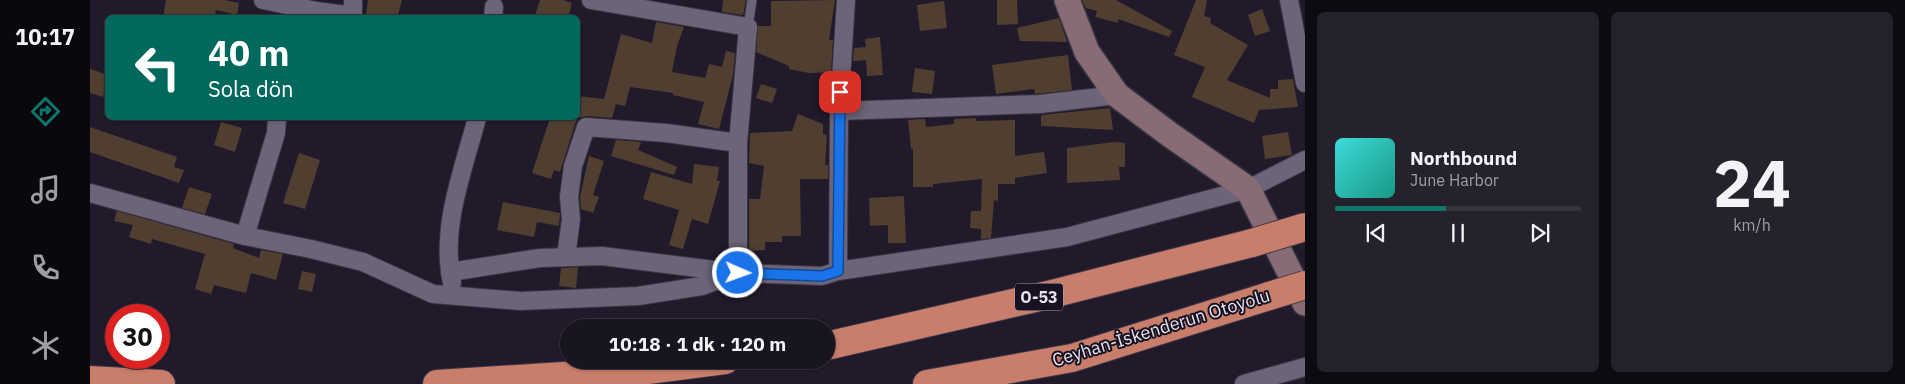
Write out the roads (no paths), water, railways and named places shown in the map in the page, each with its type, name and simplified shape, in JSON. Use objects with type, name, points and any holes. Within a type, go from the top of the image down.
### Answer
[{"type":"highway","name":"O-53","points":[[835,344],[1048,295],[1252,243],[1305,227]]},
{"type":"highway","name":"Ceyhan-İskenderun Otoyolu","points":[[927,384],[1072,358],[1305,285]]},
{"type":"highway","points":[[437,384],[641,372],[662,369]]},
{"type":"highway","points":[[90,380],[161,384]]},
{"type":"street","points":[[262,0],[315,14],[334,15]]},
{"type":"street","points":[[353,0],[353,15]]},
{"type":"street","points":[[591,0],[660,5],[748,27],[738,143],[738,273]]},
{"type":"street","points":[[838,271],[839,110],[846,0]]},
{"type":"street","points":[[1067,0],[1087,52],[1117,95],[1248,190],[1305,303]]},
{"type":"street","points":[[1289,0],[1305,83]]},
{"type":"street","points":[[839,110],[1040,104],[1117,95]]},
{"type":"street","points":[[246,236],[276,133],[277,120]]},
{"type":"street","points":[[455,296],[448,262],[450,223],[476,120]]},
{"type":"street","points":[[566,257],[571,219],[569,197],[573,166],[586,127],[666,133],[738,143]]},
{"type":"street","points":[[450,272],[540,258],[602,256],[738,273],[822,276],[838,271],[1067,238],[1248,190],[1305,160]]},
{"type":"street","points":[[90,193],[246,236],[311,248],[363,262],[433,294],[520,300],[638,296],[702,286],[738,273]]},
{"type":"street","points":[[1244,384],[1305,367]]},
{"type":"lane","points":[[748,27],[752,0]]}]
